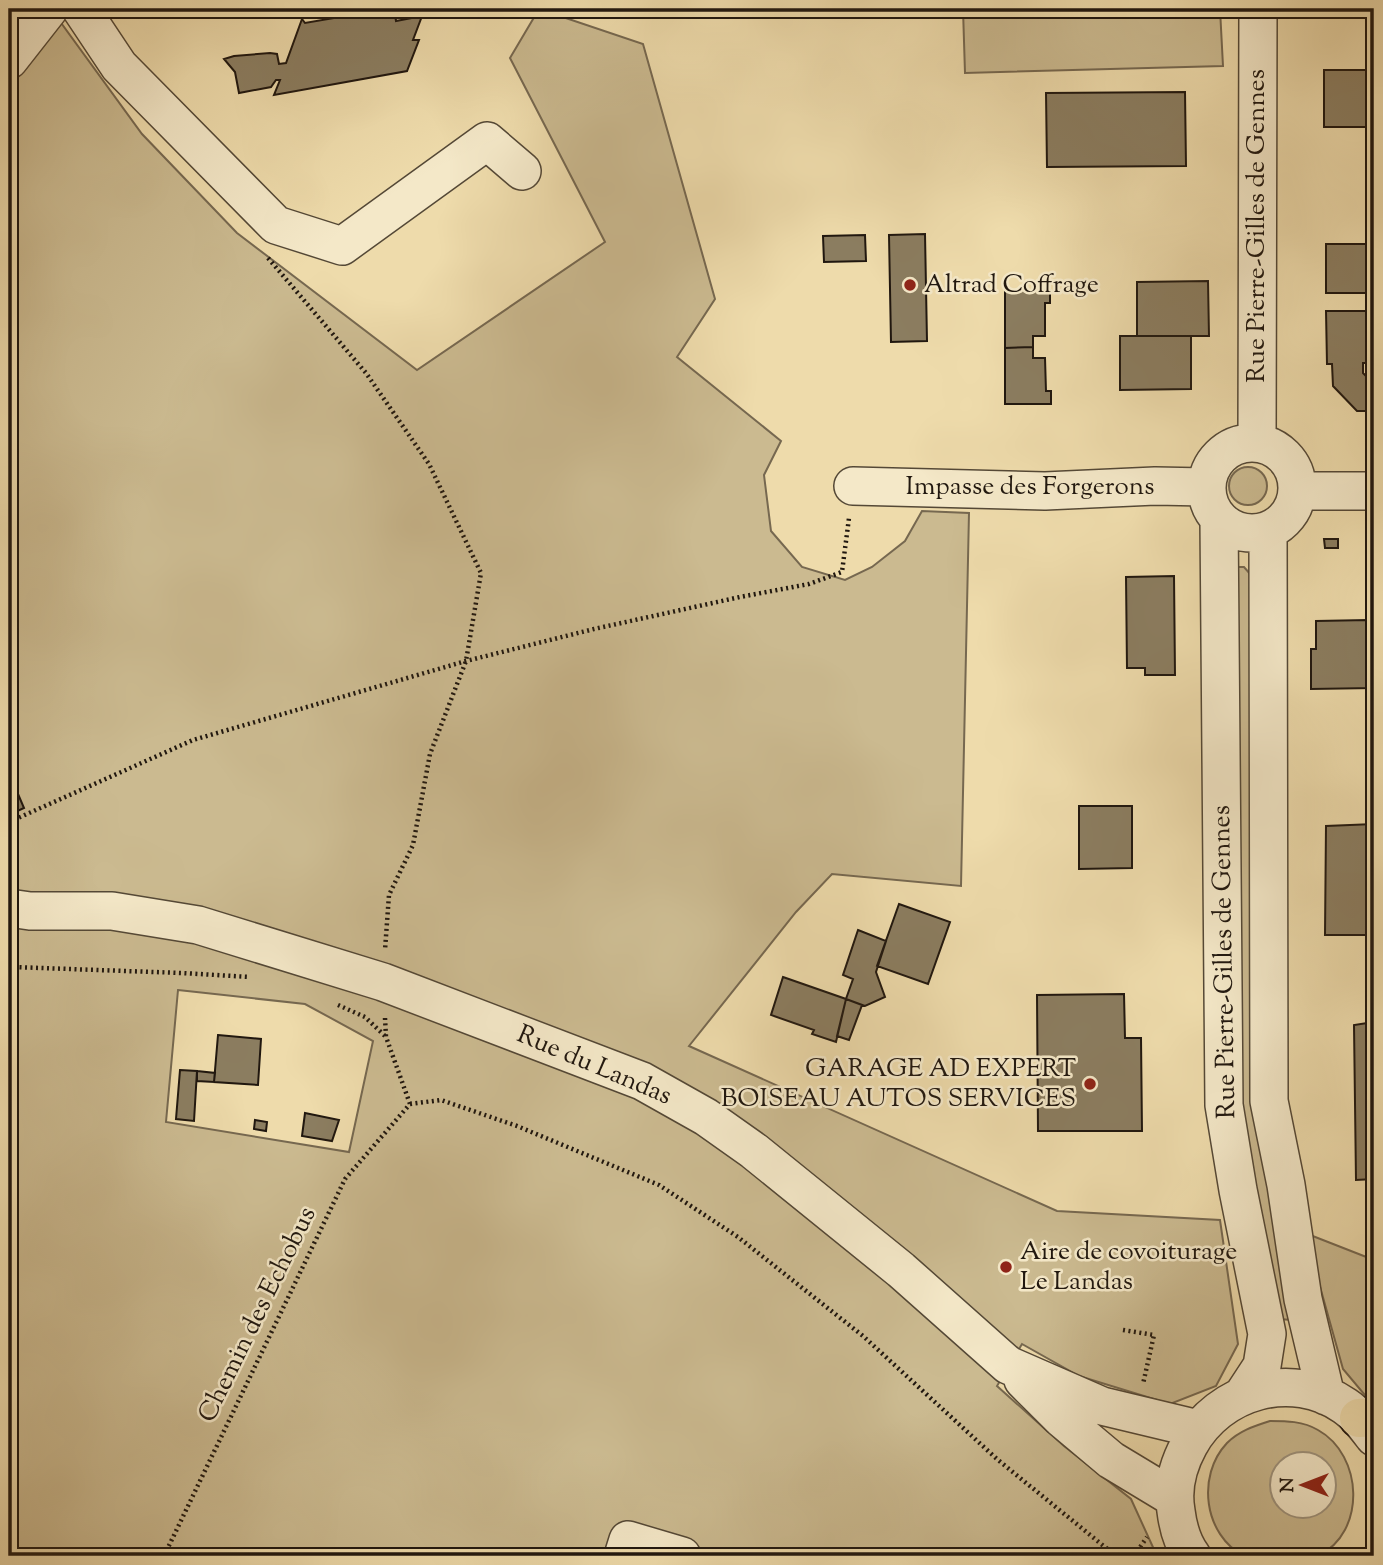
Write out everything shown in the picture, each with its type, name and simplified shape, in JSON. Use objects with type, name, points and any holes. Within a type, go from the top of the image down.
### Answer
[{"type":"street","points":[[9,60],[49,9]]},
{"type":"street","points":[[81,9],[119,66],[276,225],[342,246],[487,141],[522,171]]},
{"type":"street","name":"Rue Pierre-Gilles de Gennes","points":[[1243,1395],[1262,1366],[1267,1334],[1224,1105],[1213,503],[1209,472],[1228,450],[1242,444],[1257,443],[1258,9]]},
{"type":"street","points":[[1213,503],[1229,527],[1242,532],[1268,530],[1288,515],[1297,491],[1296,477],[1282,454],[1257,443]]},
{"type":"street","name":"Impasse des Forgerons","points":[[853,486],[1045,491],[1155,486],[1213,503]]},
{"type":"street","points":[[1297,491],[1374,491]]},
{"type":"street","name":"Rue Pierre-Gilles de Gennes","points":[[1268,530],[1269,1101],[1286,1185],[1303,1299],[1326,1396]]},
{"type":"street","name":"Rue du Landas","points":[[16,912],[112,911],[198,925],[383,982],[642,1082],[706,1117],[754,1151],[901,1270],[1008,1365],[1102,1406],[1198,1429]]},
{"type":"street","points":[[1008,1365],[1061,1418],[1111,1460],[1174,1498]]},
{"type":"street","points":[[1187,1555],[1178,1526],[1174,1498],[1180,1462],[1198,1429],[1226,1403],[1270,1387],[1299,1388],[1344,1405],[1369,1424]]},
{"type":"street","points":[[623,1556],[628,1541],[682,1556]]},
{"type":"path","points":[[267,256],[366,373],[429,464],[481,573],[466,661],[430,754],[413,845],[389,895],[383,982],[386,1037],[410,1104],[441,1100],[517,1126],[659,1185],[738,1237],[863,1336],[998,1460],[1116,1556]]},
{"type":"path","points":[[9,822],[192,740],[466,661],[607,626],[810,584],[842,572],[853,486]]},
{"type":"path","points":[[9,969],[182,972],[250,978]]},
{"type":"path","points":[[328,1001],[365,1017],[386,1037]]},
{"type":"path","name":"Chemin des Echobus","points":[[163,1556],[345,1180],[410,1104]]},
{"type":"path","points":[[1123,1329],[1154,1335],[1141,1395]]},
{"type":"shaded area","points":[[16,9],[67,9],[59,20],[142,134],[237,233],[417,370],[605,242],[510,58],[539,9],[643,44],[715,299],[677,357],[781,441],[764,475],[771,531],[802,567],[845,580],[872,567],[905,541],[922,511],[969,513],[961,886],[832,874],[796,912],[689,1046],[1057,1211],[1220,1220],[1238,1344],[1216,1386],[1170,1404],[1079,1376],[1022,1344],[997,1386],[1064,1446],[1131,1499],[1157,1556],[9,1556],[9,87],[47,36]],"holes":[[[178,990],[305,1004],[373,1041],[349,1152],[166,1122]]]},
{"type":"shaded area","points":[[963,9],[1220,9],[1223,66],[965,73]]},
{"type":"shaded area","points":[[1248,467],[1262,472],[1267,486],[1262,500],[1248,505],[1234,500],[1229,486],[1234,472]]},
{"type":"shaded area","points":[[1235,567],[1244,567],[1251,575],[1295,1320],[1275,1319],[1232,1113]]},
{"type":"shaded area","points":[[1305,1233],[1374,1260],[1374,1406],[1343,1369]]},
{"type":"shaded area","points":[[1270,1421],[1300,1423],[1318,1430],[1333,1442],[1344,1457],[1351,1475],[1351,1512],[1345,1530],[1334,1545],[1318,1556],[1244,1556],[1220,1534],[1209,1504],[1211,1472],[1217,1456],[1227,1443],[1247,1429]]},
{"type":"building","points":[[394,9],[396,21],[422,16],[413,40],[419,40],[407,71],[274,95],[280,80],[276,80],[271,87],[239,93],[235,72],[224,59],[270,53],[277,54],[279,64],[286,63],[302,19],[305,23]]},
{"type":"building","points":[[1334,9],[1374,9],[1374,15],[1334,15]]},
{"type":"building","points":[[1324,70],[1374,70],[1374,127],[1324,127]]},
{"type":"building","points":[[1185,92],[1186,166],[1047,167],[1046,93]]},
{"type":"building","points":[[925,234],[927,341],[891,342],[889,235]]},
{"type":"building","points":[[865,235],[866,261],[824,262],[823,236]]},
{"type":"building","points":[[1326,244],[1374,244],[1374,293],[1326,293]]},
{"type":"building","points":[[1208,281],[1209,336],[1137,336],[1137,282]]},
{"type":"building","points":[[1005,290],[1050,290],[1050,303],[1045,303],[1045,336],[1033,336],[1033,347],[1005,348]]},
{"type":"building","points":[[1326,311],[1370,311],[1371,363],[1363,363],[1363,373],[1370,380],[1374,380],[1374,411],[1357,411],[1333,386],[1332,364],[1327,364]]},
{"type":"building","points":[[1120,336],[1191,336],[1191,389],[1120,390]]},
{"type":"building","points":[[1033,347],[1033,358],[1045,358],[1046,391],[1051,391],[1051,404],[1005,404],[1005,348]]},
{"type":"building","points":[[1324,539],[1338,539],[1338,548],[1325,548]]},
{"type":"building","points":[[1174,576],[1175,675],[1145,675],[1145,668],[1127,668],[1126,577]]},
{"type":"building","points":[[1316,621],[1374,622],[1374,688],[1311,689],[1311,649],[1316,649]]},
{"type":"building","points":[[18,794],[24,808],[9,815],[9,797]]},
{"type":"building","points":[[1079,806],[1132,806],[1132,868],[1079,869]]},
{"type":"building","points":[[1374,824],[1374,935],[1325,935],[1326,826]]},
{"type":"building","points":[[899,904],[950,922],[928,984],[877,966]]},
{"type":"building","points":[[858,930],[886,941],[876,972],[885,997],[865,1006],[846,999],[853,979],[843,975]]},
{"type":"building","points":[[783,977],[846,999],[836,1042],[812,1034],[814,1030],[771,1015]]},
{"type":"building","name":"GARAGE AD EXPERT BOISEAU AUTOS SERVICES","points":[[1124,994],[1125,1038],[1141,1038],[1142,1131],[1038,1131],[1037,995]]},
{"type":"building","points":[[846,999],[862,1005],[849,1040],[837,1036]]},
{"type":"building","points":[[1374,1022],[1374,1179],[1356,1180],[1354,1025]]},
{"type":"building","points":[[218,1035],[261,1039],[258,1085],[214,1082]]},
{"type":"building","points":[[180,1070],[197,1071],[194,1121],[176,1119]]},
{"type":"building","points":[[197,1071],[215,1073],[214,1082],[197,1081]]},
{"type":"building","points":[[305,1113],[339,1120],[332,1141],[302,1136]]},
{"type":"building","points":[[255,1120],[267,1122],[266,1131],[254,1129]]},
{"type":"place","name":"Altrad Coffrage","points":[[910,285]]},
{"type":"place","name":"GARAGE AD EXPERT BOISEAU AUTOS SERVICES","points":[[1090,1084]]},
{"type":"place","name":"Aire de covoiturage Le Landas","points":[[1006,1267]]}]
